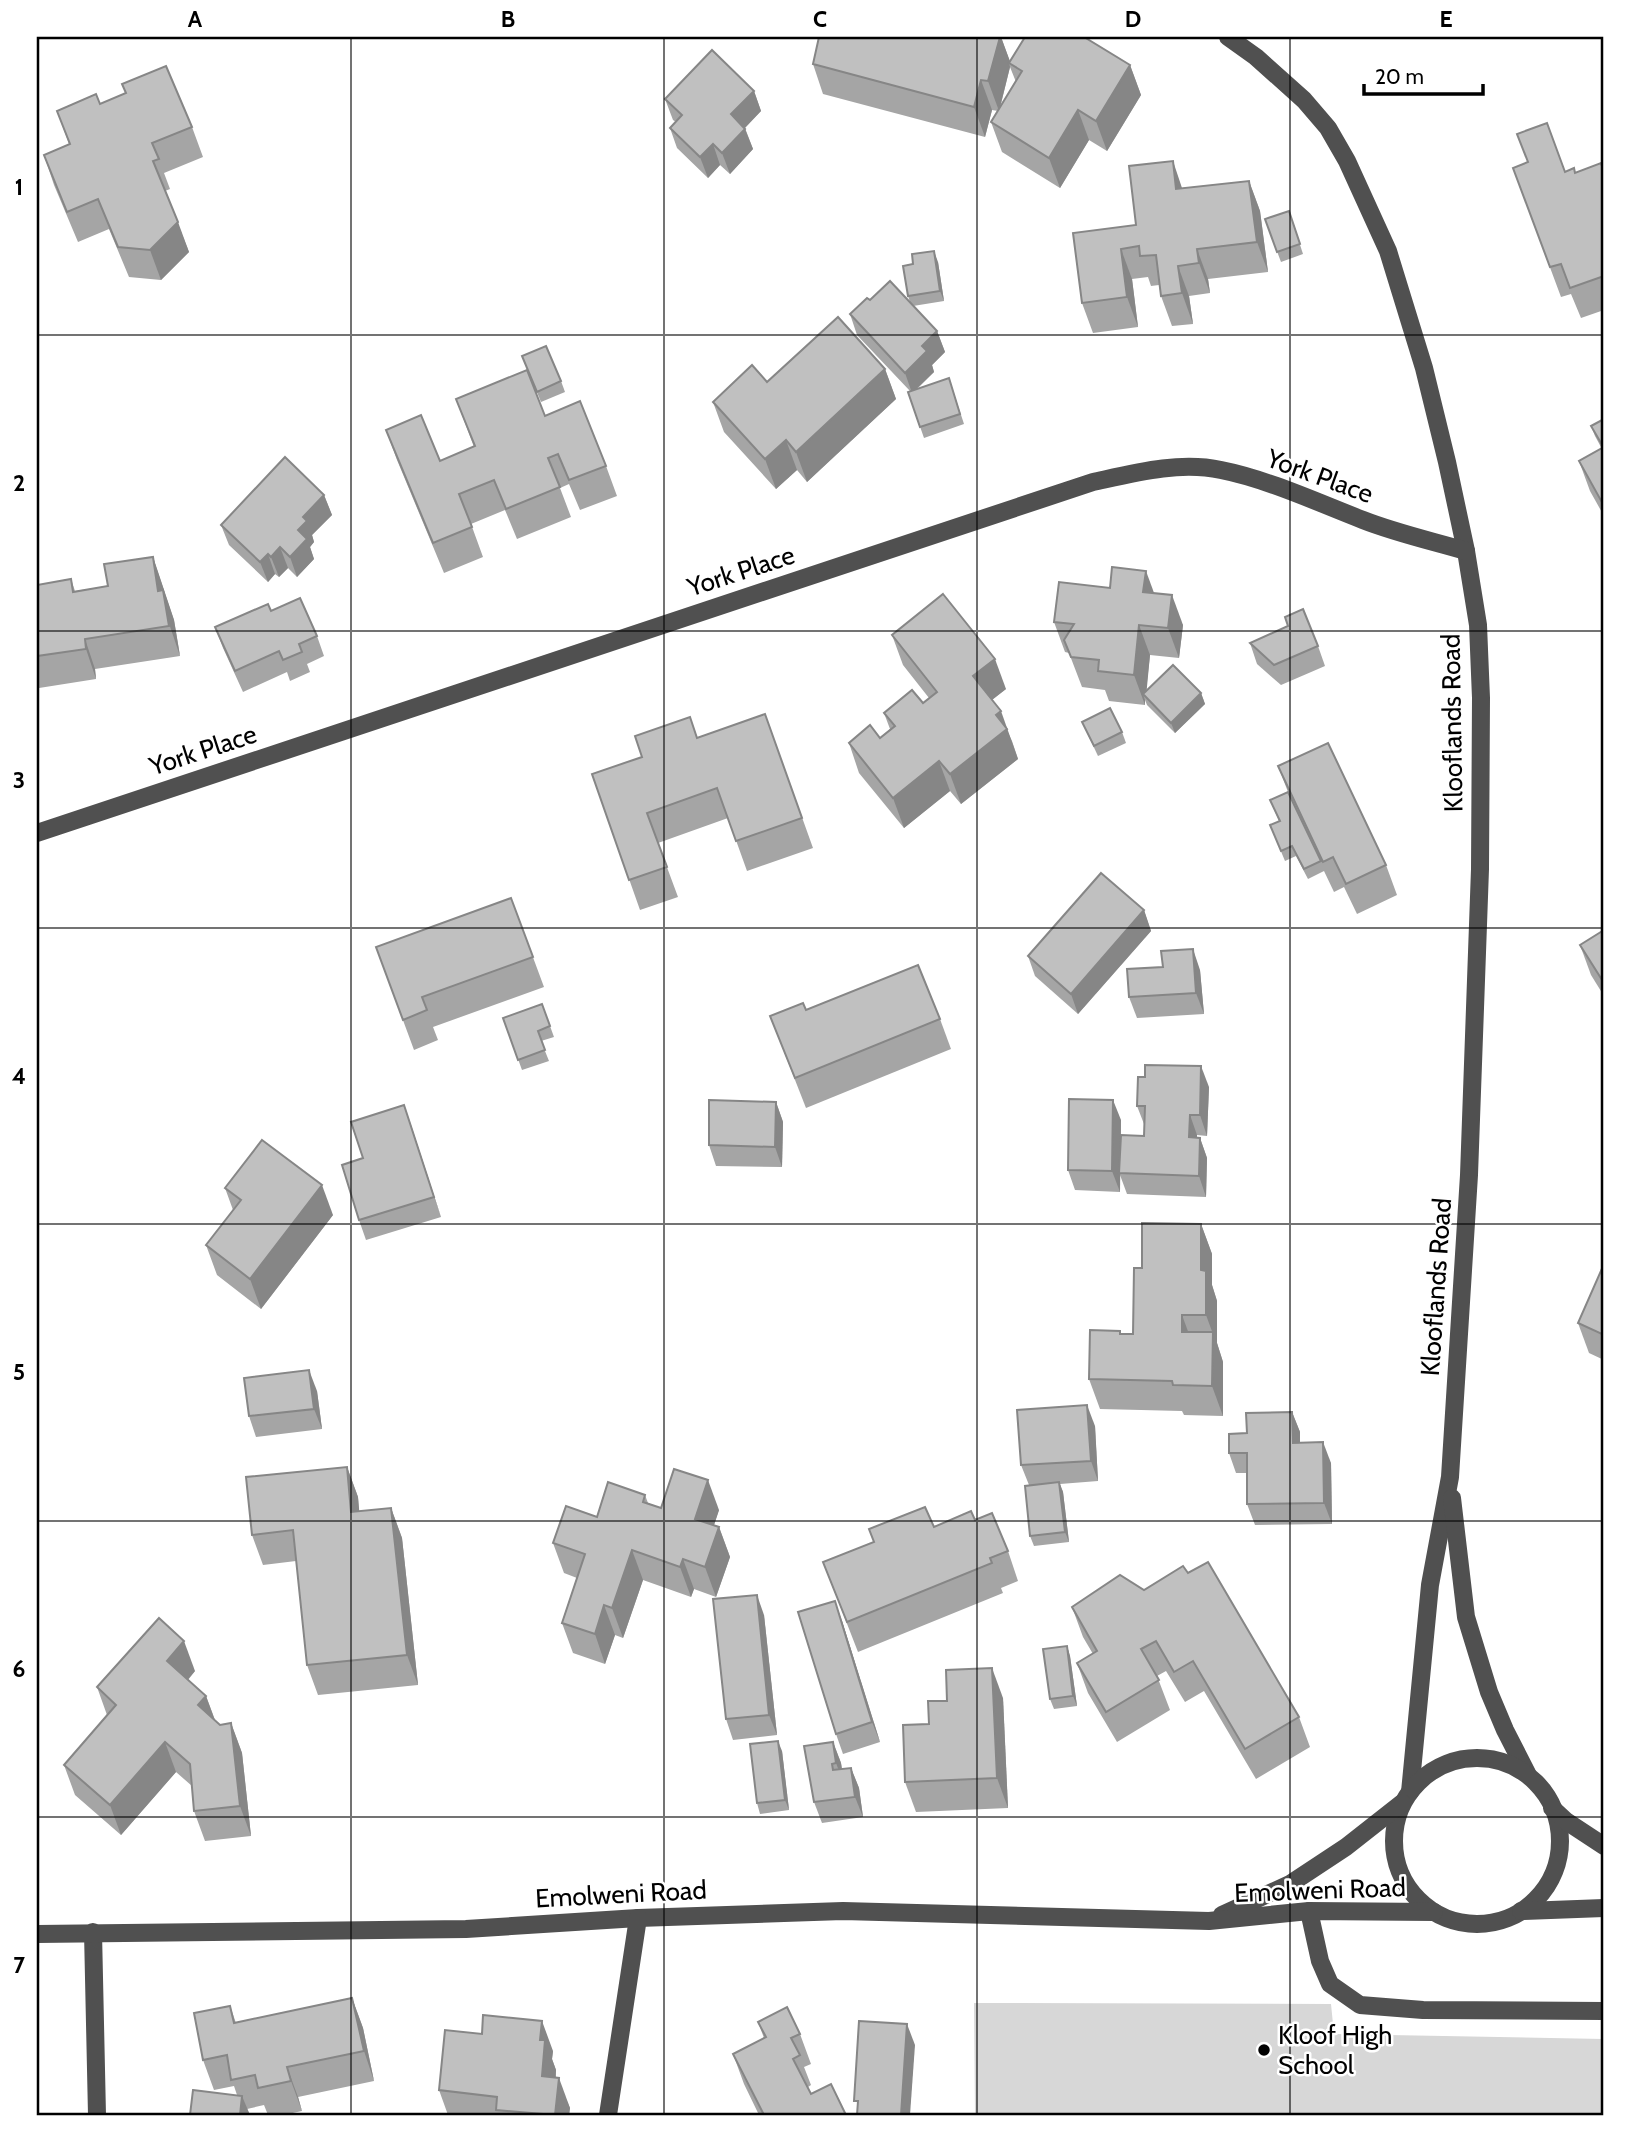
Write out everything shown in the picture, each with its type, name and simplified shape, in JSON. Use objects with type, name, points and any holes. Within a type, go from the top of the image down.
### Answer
[{"type":"street","name":"Klooflands Road","points":[[1228,37],[1256,57],[1304,100],[1328,128],[1388,251],[1424,368],[1466,551],[1478,625],[1481,698],[1480,869],[1470,1161],[1450,1477],[1430,1585],[1406,1797]]},
{"type":"street","name":"York Place","points":[[37,833],[1093,482],[1142,471],[1183,467],[1220,469],[1366,521],[1466,551]]},
{"type":"street","name":"Klooflands Road","points":[[1450,1477],[1466,1617],[1489,1692],[1527,1773]]},
{"type":"street","points":[[1471,1758],[1495,1760],[1527,1773],[1545,1795],[1559,1830],[1558,1854],[1552,1876],[1539,1896],[1521,1911],[1505,1919],[1468,1924],[1450,1920],[1434,1912],[1415,1896],[1401,1875],[1394,1851],[1395,1826],[1406,1797],[1427,1774],[1448,1763],[1471,1758]]},
{"type":"street","name":"Emolweni Road","points":[[1209,1921],[1290,1884],[1346,1847],[1406,1797]]},
{"type":"street","points":[[1552,1808],[1566,1821],[1604,1846]]},
{"type":"street","points":[[1521,1911],[1604,1908]]},
{"type":"street","name":"Emolweni Road","points":[[37,1934],[466,1929],[638,1918],[844,1911],[1209,1921],[1309,1911],[1434,1912]]},
{"type":"street","points":[[1309,1911],[1320,1961],[1330,1984],[1360,2005],[1423,2010],[1604,2011]]},
{"type":"street","points":[[608,2115],[638,1918]]},
{"type":"street","points":[[93,1932],[97,2115]]},
{"type":"shaded area","name":"Kloof High School","points":[[974,2003],[1331,2004],[1334,2034],[1604,2039],[1604,2115],[975,2115]]},
{"type":"building","points":[[819,37],[1000,37],[988,81],[981,80],[974,107],[813,64]]},
{"type":"building","points":[[1025,37],[1084,37],[1130,65],[1096,121],[1078,110],[1049,158],[991,122],[1022,71],[1009,63]]},
{"type":"building","points":[[712,50],[754,91],[731,114],[745,129],[722,153],[713,144],[700,157],[670,128],[682,115],[665,99]]},
{"type":"building","points":[[166,66],[192,127],[152,143],[159,159],[153,161],[178,222],[150,250],[118,247],[98,199],[67,212],[44,155],[70,144],[57,111],[96,94],[100,104],[126,93],[122,84]]},
{"type":"building","points":[[1547,123],[1565,172],[1574,168],[1575,173],[1601,163],[1604,173],[1604,276],[1570,288],[1561,264],[1550,267],[1513,168],[1528,162],[1517,134]]},
{"type":"building","points":[[1173,161],[1176,189],[1249,181],[1257,242],[1197,249],[1199,263],[1178,266],[1182,293],[1161,296],[1156,255],[1140,256],[1139,246],[1121,249],[1127,297],[1082,303],[1073,233],[1136,225],[1129,166]]},
{"type":"building","points":[[1289,211],[1300,244],[1277,252],[1265,219]]},
{"type":"building","points":[[934,251],[940,291],[908,296],[903,266],[913,264],[912,254]]},
{"type":"building","points":[[890,281],[937,331],[922,346],[927,351],[905,373],[850,314]]},
{"type":"building","points":[[838,317],[885,369],[796,452],[786,440],[765,459],[713,402],[752,365],[767,382]]},
{"type":"building","points":[[546,346],[561,381],[537,392],[522,356]]},
{"type":"building","points":[[527,370],[545,416],[580,401],[606,466],[569,480],[558,454],[548,458],[560,487],[506,509],[494,480],[459,494],[472,527],[433,543],[386,430],[421,415],[440,461],[475,446],[456,399]]},
{"type":"building","points":[[949,378],[960,414],[920,427],[908,392]]},
{"type":"building","points":[[1604,419],[1604,448],[1591,426]]},
{"type":"building","points":[[1604,447],[1604,506],[1579,461]]},
{"type":"building","points":[[285,457],[324,495],[303,517],[307,521],[298,530],[307,539],[290,557],[280,547],[271,557],[268,554],[260,562],[221,525]]},
{"type":"building","points":[[153,557],[158,591],[163,590],[169,626],[85,639],[86,649],[37,656],[37,585],[71,579],[73,592],[108,586],[104,564]]},
{"type":"building","points":[[1112,567],[1146,571],[1143,592],[1172,595],[1168,628],[1139,625],[1134,675],[1098,671],[1099,660],[1071,657],[1064,640],[1074,624],[1054,622],[1059,582],[1110,588]]},
{"type":"building","points":[[943,594],[995,659],[973,676],[1001,711],[996,715],[1007,729],[950,774],[939,761],[893,798],[849,743],[870,725],[880,738],[895,726],[884,713],[912,690],[923,703],[937,692],[892,635]]},
{"type":"building","points":[[300,598],[317,636],[299,644],[302,652],[283,660],[279,651],[235,671],[215,627],[268,604],[271,611]]},
{"type":"building","points":[[1303,609],[1318,646],[1274,665],[1250,643],[1288,626],[1285,617]]},
{"type":"building","points":[[1173,665],[1201,693],[1171,723],[1143,694]]},
{"type":"building","points":[[1110,708],[1122,732],[1094,746],[1082,722]]},
{"type":"building","points":[[765,714],[802,818],[736,841],[717,788],[647,813],[667,867],[629,880],[592,774],[642,757],[635,736],[690,717],[697,738]]},
{"type":"building","points":[[1328,743],[1386,865],[1346,884],[1333,857],[1323,862],[1278,766]]},
{"type":"building","points":[[1288,792],[1321,861],[1304,869],[1292,846],[1281,851],[1270,825],[1280,821],[1270,800]]},
{"type":"building","points":[[1101,873],[1144,910],[1071,994],[1028,956]]},
{"type":"building","points":[[511,898],[533,957],[422,997],[427,1010],[403,1020],[376,947]]},
{"type":"building","points":[[1604,930],[1604,983],[1580,945]]},
{"type":"building","points":[[1193,949],[1196,993],[1129,997],[1127,969],[1163,967],[1161,951]]},
{"type":"building","points":[[918,965],[940,1019],[795,1078],[770,1016],[803,1003],[806,1010]]},
{"type":"building","points":[[542,1004],[550,1026],[538,1031],[545,1050],[518,1060],[503,1018]]},
{"type":"building","points":[[1145,1065],[1201,1066],[1200,1115],[1190,1115],[1189,1137],[1200,1138],[1199,1176],[1119,1173],[1121,1135],[1144,1136],[1145,1106],[1137,1106],[1138,1077],[1145,1077]]},
{"type":"building","points":[[1069,1099],[1113,1100],[1112,1171],[1068,1170]]},
{"type":"building","points":[[709,1100],[776,1102],[775,1147],[709,1145]]},
{"type":"building","points":[[404,1105],[434,1197],[359,1220],[342,1165],[363,1158],[351,1122]]},
{"type":"building","points":[[262,1140],[322,1185],[250,1279],[206,1245],[241,1200],[225,1188]]},
{"type":"building","points":[[1142,1223],[1201,1224],[1201,1270],[1206,1271],[1206,1315],[1182,1315],[1182,1332],[1213,1332],[1212,1386],[1173,1385],[1172,1381],[1089,1379],[1090,1330],[1133,1334],[1134,1268],[1142,1268]]},
{"type":"building","points":[[1604,1264],[1604,1335],[1578,1323]]},
{"type":"building","points":[[309,1370],[314,1409],[249,1416],[244,1378]]},
{"type":"building","points":[[1087,1405],[1091,1461],[1021,1465],[1017,1410]]},
{"type":"building","points":[[1292,1412],[1293,1443],[1323,1442],[1324,1503],[1247,1504],[1247,1453],[1229,1453],[1229,1434],[1247,1433],[1246,1413]]},
{"type":"building","points":[[347,1467],[351,1512],[391,1508],[407,1655],[307,1665],[293,1530],[252,1535],[246,1477]]},
{"type":"building","points":[[674,1469],[708,1480],[695,1519],[719,1527],[705,1567],[683,1559],[680,1567],[632,1550],[612,1608],[604,1605],[595,1634],[562,1623],[585,1554],[553,1543],[566,1506],[597,1517],[608,1482],[645,1495],[643,1502],[661,1508]]},
{"type":"building","points":[[1059,1482],[1065,1532],[1030,1536],[1025,1486]]},
{"type":"building","points":[[925,1507],[934,1527],[971,1511],[975,1520],[992,1513],[1008,1551],[990,1558],[992,1563],[847,1622],[823,1562],[874,1542],[869,1529]]},
{"type":"building","points":[[1208,1562],[1299,1717],[1245,1749],[1193,1661],[1174,1672],[1156,1641],[1141,1649],[1159,1680],[1106,1712],[1077,1663],[1097,1651],[1072,1607],[1120,1575],[1144,1590],[1183,1566],[1188,1573]]},
{"type":"building","points":[[757,1595],[769,1715],[726,1719],[713,1599]]},
{"type":"building","points":[[835,1601],[872,1722],[836,1734],[798,1612]]},
{"type":"building","points":[[159,1618],[184,1641],[167,1661],[206,1696],[198,1705],[220,1725],[231,1723],[240,1806],[194,1811],[190,1764],[165,1742],[110,1805],[64,1765],[116,1705],[97,1687]]},
{"type":"building","points":[[1067,1646],[1073,1696],[1050,1699],[1043,1649]]},
{"type":"building","points":[[992,1668],[997,1778],[905,1782],[903,1725],[929,1724],[928,1701],[947,1701],[946,1670]]},
{"type":"building","points":[[778,1741],[785,1800],[757,1803],[750,1744]]},
{"type":"building","points":[[833,1742],[836,1763],[832,1764],[833,1770],[851,1768],[855,1797],[814,1802],[804,1746]]},
{"type":"building","points":[[352,1998],[364,2051],[287,2067],[291,2081],[258,2088],[255,2075],[231,2080],[227,2055],[203,2060],[194,2013],[230,2006],[234,2023]]},
{"type":"building","points":[[787,2007],[800,2034],[791,2038],[800,2055],[793,2059],[811,2094],[831,2084],[846,2115],[764,2115],[733,2054],[766,2037],[758,2022]]},
{"type":"building","points":[[483,2015],[542,2021],[540,2040],[545,2040],[542,2076],[559,2078],[555,2115],[496,2110],[497,2097],[439,2090],[445,2030],[482,2034]]},
{"type":"building","points":[[859,2021],[907,2024],[901,2115],[857,2115],[858,2101],[854,2101]]},
{"type":"building","points":[[193,2090],[242,2096],[240,2115],[190,2115]]},
{"type":"place","name":"Kloof High School","points":[[1264,2050]]}]
